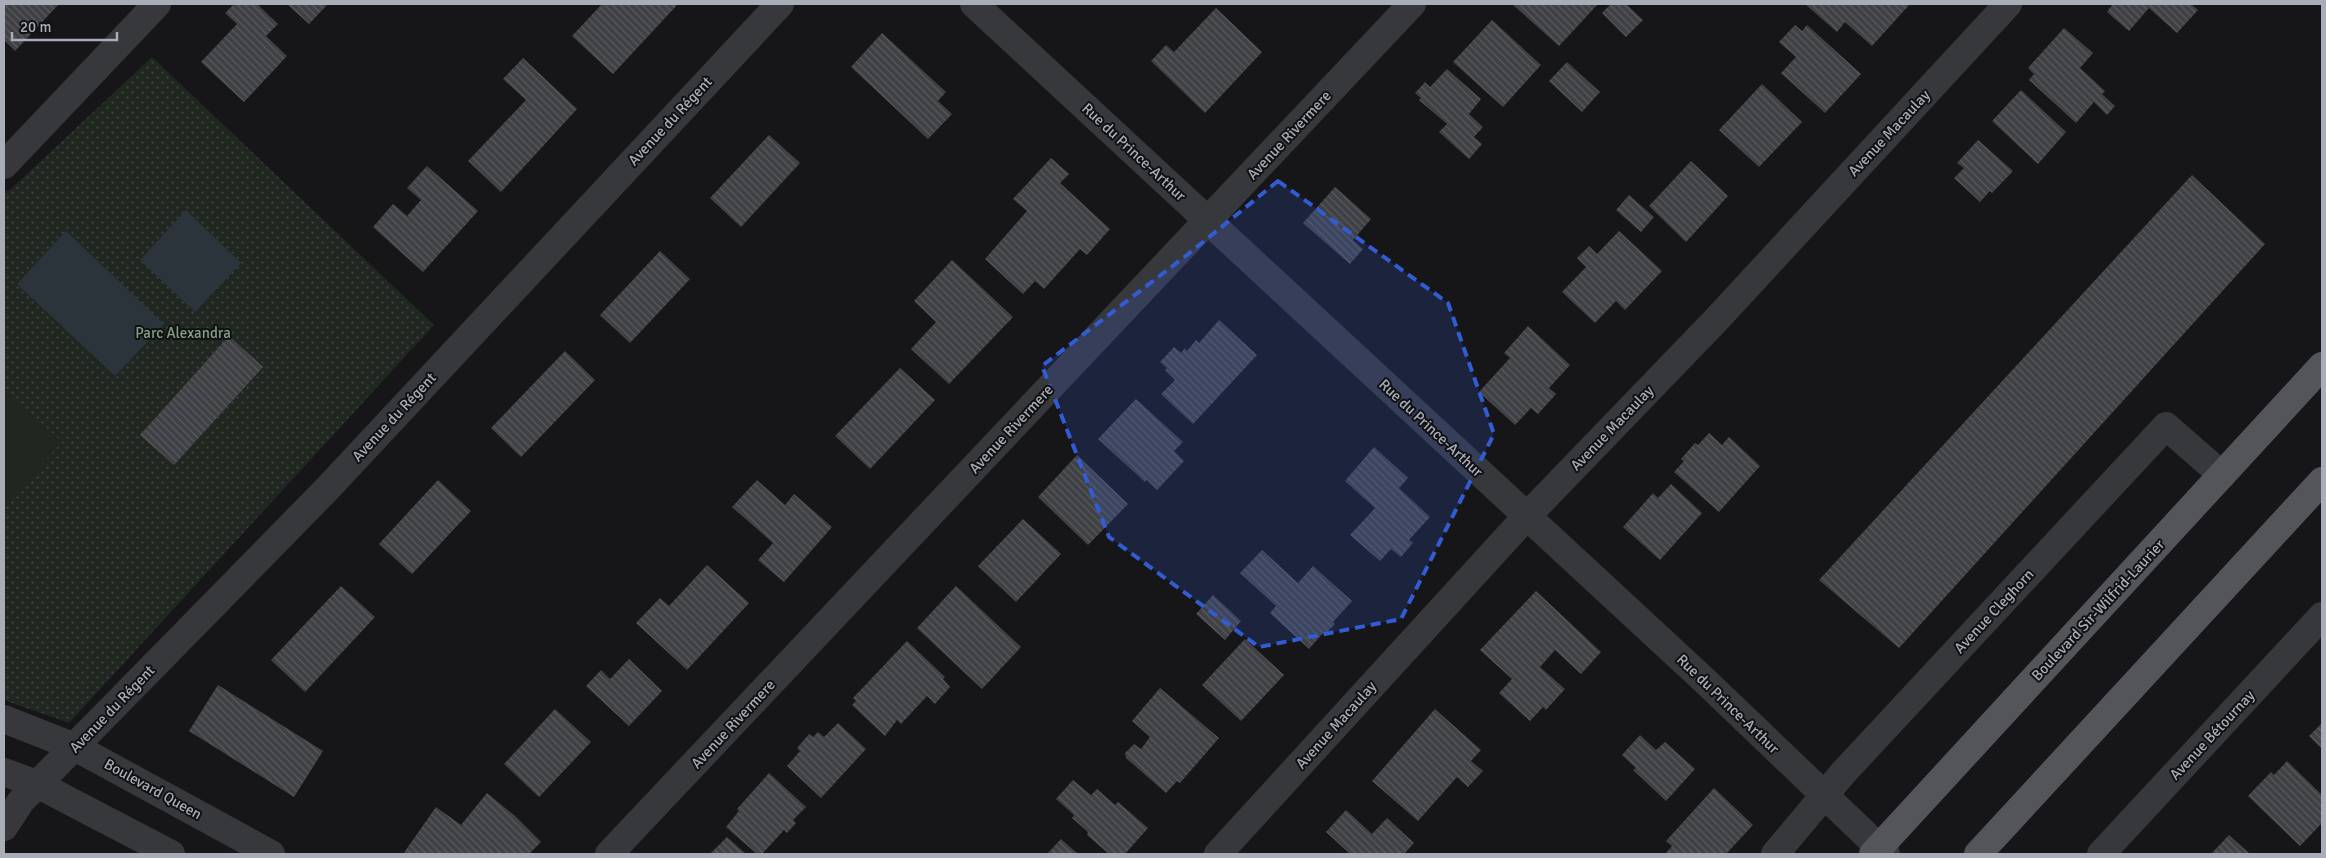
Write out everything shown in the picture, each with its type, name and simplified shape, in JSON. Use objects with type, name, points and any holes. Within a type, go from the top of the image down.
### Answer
[{"type":"main road","name":"Boulevard Sir-Wilfrid-Laurier","points":[[1880,852],[2322,366]]},
{"type":"main road","points":[[1978,854],[2322,481]]},
{"type":"street","points":[[4,165],[157,4]]},
{"type":"street","name":"Avenue du Régent","points":[[4,827],[21,802],[327,489],[780,4]]},
{"type":"street","name":"Rue du Prince-Arthur","points":[[974,4],[1704,680],[1880,852]]},
{"type":"street","name":"Avenue Rivermere","points":[[609,854],[1412,4]]},
{"type":"street","name":"Avenue Macaulay","points":[[1218,854],[1527,516],[1718,319],[2008,4]]},
{"type":"street","name":"Avenue Cleghorn","points":[[1775,854],[1824,797],[2166,426],[2222,475]]},
{"type":"street","name":"Avenue Bétournay","points":[[2101,854],[2322,616]]},
{"type":"street","name":"Boulevard Queen","points":[[4,719],[75,747],[271,854]]},
{"type":"street","points":[[4,772],[38,784],[171,854]]},
{"type":"highlighted area","points":[[1278,181],[1448,303],[1494,434],[1401,619],[1259,647],[1109,537],[1042,366],[1187,255]]},
{"type":"green space","name":"Parc Alexandra","points":[[152,57],[434,325],[69,723],[4,700],[4,192],[11,189]]},
{"type":"green space","points":[[4,389],[62,442],[4,506]]},
{"type":"shaded area","points":[[186,210],[241,263],[195,312],[140,260]]},
{"type":"shaded area","points":[[66,231],[164,324],[115,376],[17,284]]},
{"type":"building","points":[[4,4],[59,4],[15,51],[4,40]]},
{"type":"building","points":[[234,4],[257,4],[278,24],[266,36],[287,56],[244,102],[201,62],[237,24],[225,13]]},
{"type":"building","points":[[287,4],[328,4],[309,24]]},
{"type":"building","points":[[602,4],[678,4],[613,74],[572,36]]},
{"type":"building","points":[[1512,4],[1598,4],[1559,46]]},
{"type":"building","points":[[1611,4],[1626,4],[1643,20],[1626,37],[1602,13]]},
{"type":"building","points":[[1805,4],[1910,4],[1872,46],[1845,22],[1837,32]]},
{"type":"building","points":[[2111,4],[2191,4],[2198,10],[2177,33],[2149,8],[2129,31],[2107,12]]},
{"type":"building","points":[[1216,8],[1262,52],[1205,113],[1151,61],[1166,45],[1174,52]]},
{"type":"building","points":[[1492,20],[1541,65],[1503,107],[1453,62]]},
{"type":"building","points":[[1795,25],[1802,31],[1807,25],[1861,74],[1825,113],[1781,73],[1796,57],[1779,42]]},
{"type":"building","points":[[2064,28],[2093,53],[2080,68],[2105,91],[2102,94],[2115,106],[2107,115],[2094,102],[2076,123],[2029,80],[2034,74],[2028,68]]},
{"type":"building","points":[[882,33],[946,92],[938,101],[952,114],[928,139],[851,67]]},
{"type":"building","points":[[523,58],[577,109],[501,192],[468,161],[526,100],[503,79]]},
{"type":"building","points":[[1567,62],[1600,92],[1582,112],[1549,81]]},
{"type":"building","points":[[1447,69],[1481,99],[1469,114],[1483,127],[1474,137],[1482,144],[1469,159],[1439,132],[1447,124],[1419,100],[1421,98],[1415,93],[1425,82],[1430,87]]},
{"type":"building","points":[[1762,84],[1802,122],[1759,167],[1719,130]]},
{"type":"building","points":[[2021,90],[2066,132],[2038,164],[1992,121]]},
{"type":"building","points":[[769,135],[800,163],[741,227],[710,198]]},
{"type":"building","points":[[1978,140],[2013,171],[1992,193],[1990,191],[1980,202],[1954,178],[1964,168],[1957,163]]},
{"type":"building","points":[[1051,158],[1069,174],[1060,183],[1110,229],[1087,255],[1080,249],[1044,289],[1035,281],[1023,294],[985,259],[1027,211],[1013,199]]},
{"type":"building","points":[[1691,161],[1728,196],[1686,242],[1649,206]]},
{"type":"building","points":[[427,166],[478,211],[423,272],[373,227],[393,204],[407,216],[421,200],[407,188]]},
{"type":"building","points":[[2192,175],[2265,244],[1899,648],[1819,580]]},
{"type":"building","points":[[1335,187],[1371,219],[1353,240],[1363,249],[1350,264],[1303,223]]},
{"type":"building","points":[[1629,195],[1654,217],[1641,232],[1616,210]]},
{"type":"building","points":[[1619,231],[1662,271],[1625,310],[1616,301],[1595,323],[1562,292],[1586,267],[1577,258],[1589,246],[1597,254]]},
{"type":"building","points":[[660,251],[690,279],[630,343],[600,315]]},
{"type":"building","points":[[952,260],[1013,317],[949,384],[911,349],[936,322],[914,301]]},
{"type":"building","points":[[1219,320],[1257,355],[1193,424],[1161,394],[1175,380],[1165,370],[1167,368],[1160,362],[1174,347],[1181,353],[1185,348],[1187,351],[1196,340],[1199,343]]},
{"type":"building","points":[[1528,326],[1570,365],[1549,388],[1556,394],[1538,414],[1531,408],[1515,425],[1479,392],[1510,358],[1504,353]]},
{"type":"building","points":[[229,336],[263,367],[174,465],[140,435]]},
{"type":"building","points":[[565,351],[595,380],[521,457],[491,428]]},
{"type":"building","points":[[900,368],[935,400],[870,469],[835,436]]},
{"type":"building","points":[[1136,399],[1183,442],[1174,451],[1184,461],[1157,490],[1147,480],[1145,482],[1098,439]]},
{"type":"building","points":[[1709,433],[1722,445],[1729,437],[1760,466],[1719,512],[1674,472],[1684,461],[1681,459],[1695,443],[1698,445]]},
{"type":"building","points":[[1374,447],[1408,478],[1399,488],[1430,517],[1409,540],[1413,543],[1401,557],[1391,549],[1380,561],[1350,535],[1375,508],[1345,481]]},
{"type":"building","points":[[1077,455],[1128,504],[1088,545],[1038,497]]},
{"type":"building","points":[[438,480],[471,511],[412,574],[379,544]]},
{"type":"building","points":[[757,480],[785,505],[794,494],[832,527],[784,582],[758,560],[773,543],[732,507]]},
{"type":"building","points":[[1671,484],[1702,513],[1660,560],[1623,527],[1653,493],[1658,498]]},
{"type":"building","points":[[1023,519],[1061,554],[1016,602],[978,566]]},
{"type":"building","points":[[1262,550],[1298,583],[1313,566],[1352,601],[1333,622],[1335,624],[1325,634],[1323,633],[1309,649],[1270,613],[1276,606],[1240,573]]},
{"type":"building","points":[[707,565],[749,603],[687,670],[636,623],[660,598],[669,606]]},
{"type":"building","points":[[341,586],[375,617],[305,692],[271,660]]},
{"type":"building","points":[[956,586],[1021,647],[982,689],[917,628]]},
{"type":"building","points":[[1536,591],[1601,652],[1581,674],[1555,650],[1540,667],[1565,689],[1546,710],[1543,707],[1530,721],[1499,693],[1512,679],[1480,650]]},
{"type":"building","points":[[1213,595],[1241,621],[1225,640],[1196,614]]},
{"type":"building","points":[[1245,639],[1284,675],[1241,721],[1202,685]]},
{"type":"building","points":[[907,641],[945,677],[943,679],[950,687],[935,704],[927,696],[901,724],[897,720],[885,736],[852,705],[856,701],[853,698]]},
{"type":"building","points":[[629,659],[662,691],[629,726],[586,686],[601,670],[610,679]]},
{"type":"building","points":[[218,685],[323,751],[294,797],[189,731]]},
{"type":"building","points":[[1160,688],[1219,738],[1180,783],[1177,781],[1166,793],[1126,758],[1125,753],[1134,744],[1141,749],[1150,737],[1132,721]]},
{"type":"building","points":[[555,709],[591,742],[539,797],[504,764]]},
{"type":"building","points":[[1435,709],[1481,750],[1471,761],[1483,771],[1468,787],[1457,777],[1418,821],[1372,781]]},
{"type":"building","points":[[838,723],[866,749],[821,798],[787,766],[800,751],[797,748],[809,734],[813,737],[818,732],[824,737]]},
{"type":"building","points":[[2322,723],[2322,749],[2309,736]]},
{"type":"building","points":[[1640,735],[1656,750],[1665,742],[1695,769],[1666,801],[1633,770],[1636,768],[1622,755]]},
{"type":"building","points":[[2287,761],[2322,795],[2322,823],[2300,846],[2248,796],[2271,772],[2274,775]]},
{"type":"building","points":[[769,773],[806,807],[793,820],[796,823],[787,833],[784,830],[762,854],[757,854],[726,827],[739,811],[737,809]]},
{"type":"building","points":[[1073,780],[1091,795],[1097,789],[1115,805],[1118,802],[1148,828],[1125,854],[1109,854],[1087,835],[1088,832],[1072,818],[1074,815],[1056,799]]},
{"type":"building","points":[[1714,788],[1753,825],[1726,854],[1665,854],[1672,846],[1666,841]]},
{"type":"building","points":[[487,793],[515,816],[541,842],[529,854],[403,854],[436,807],[461,825]]},
{"type":"building","points":[[1346,810],[1372,834],[1387,818],[1414,843],[1404,854],[1350,854],[1326,832]]},
{"type":"building","points":[[2229,835],[2250,854],[2211,854]]},
{"type":"building","points":[[727,837],[746,854],[710,854]]},
{"type":"building","points":[[1061,839],[1078,854],[1047,854]]}]
